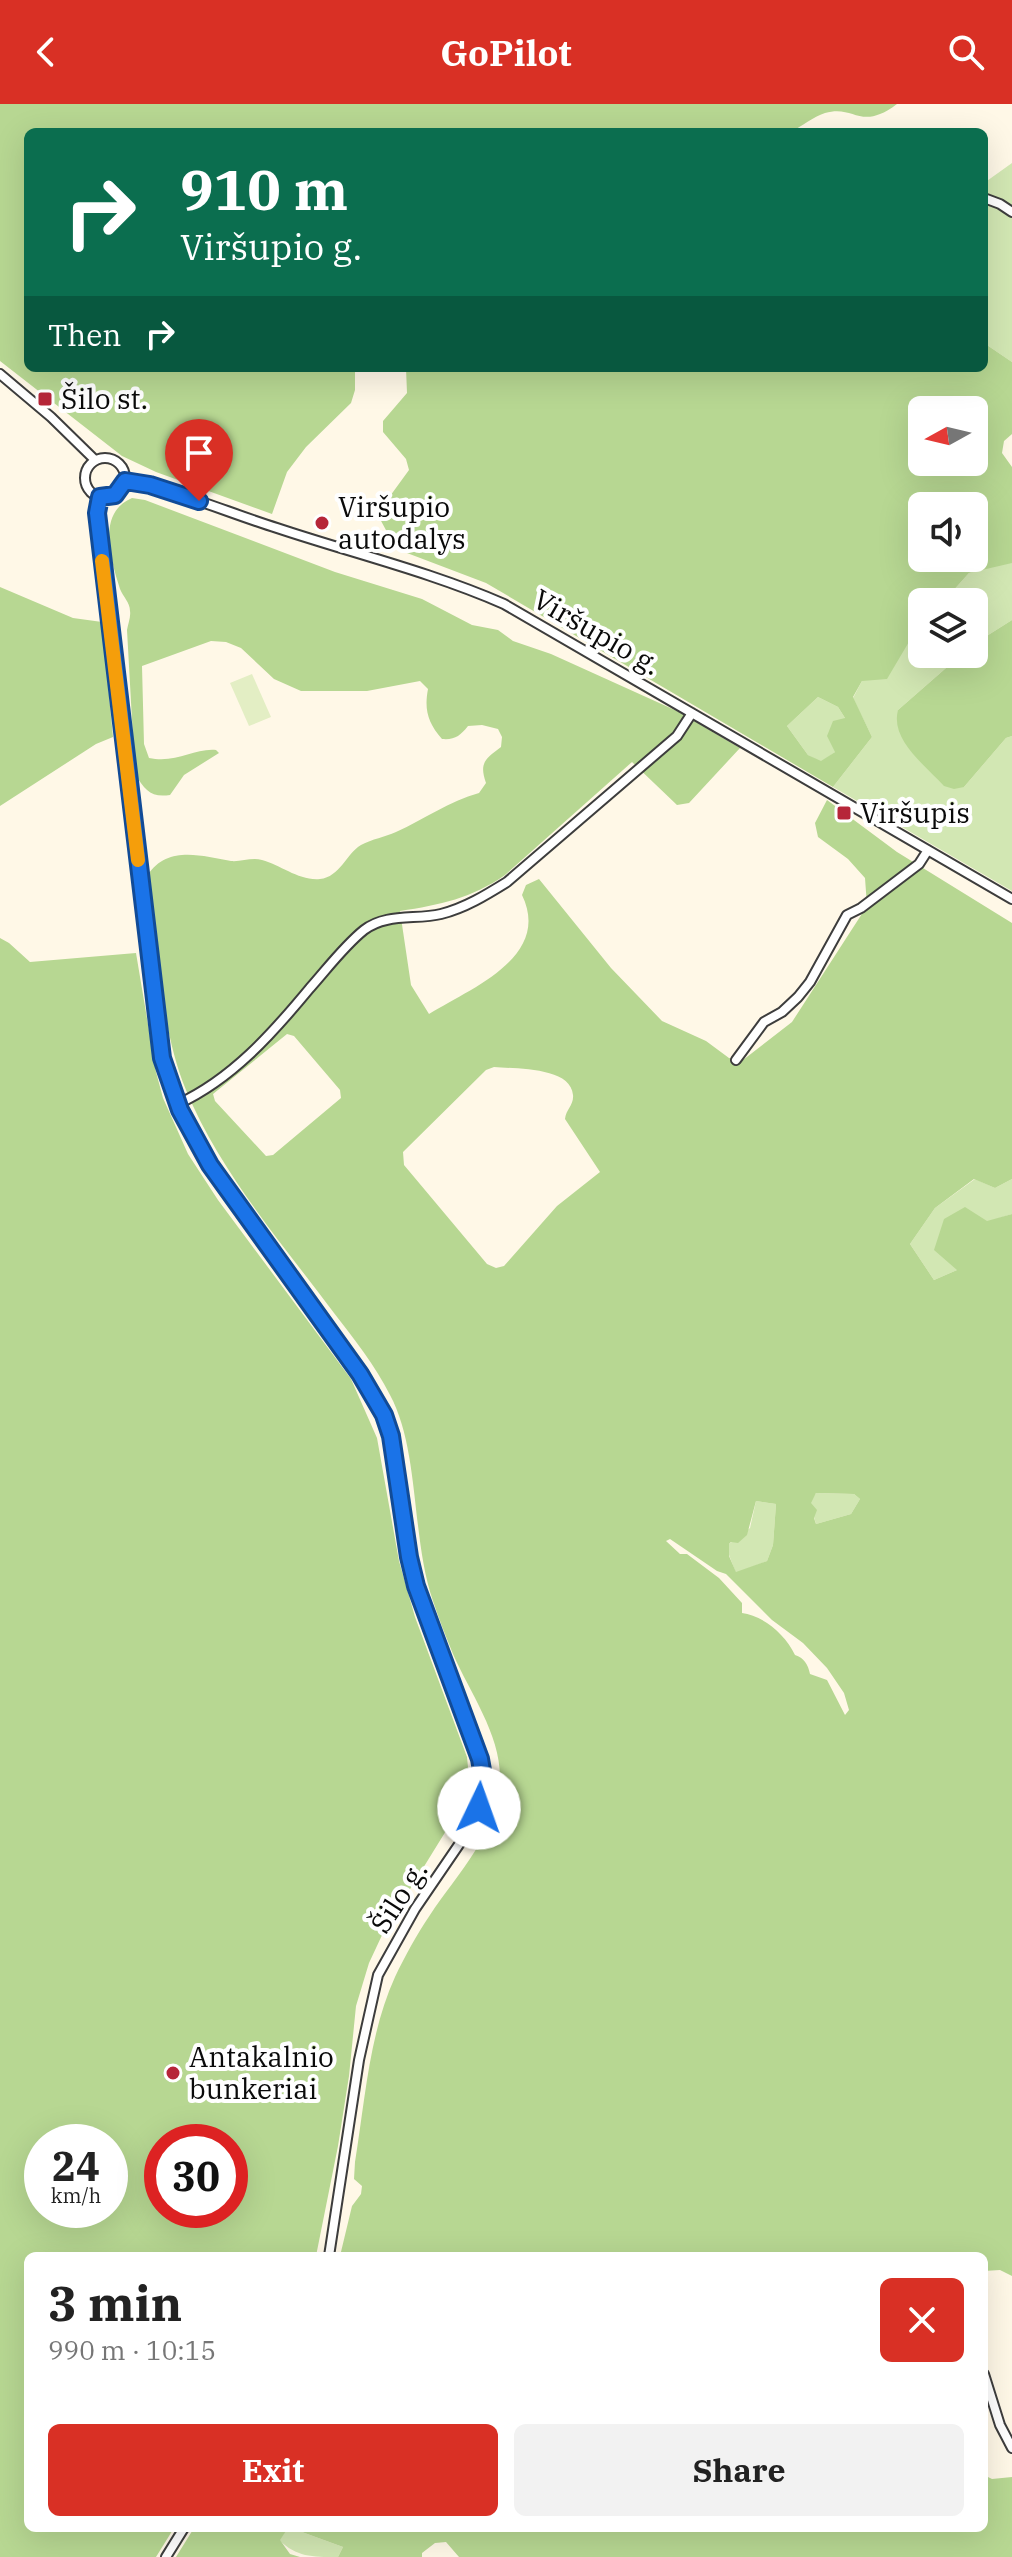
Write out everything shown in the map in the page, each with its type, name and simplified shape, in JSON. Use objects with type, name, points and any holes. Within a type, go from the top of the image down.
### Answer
[{"type":"street","points":[[988,200],[1012,212]]},
{"type":"street","name":"Viršupio g.","points":[[0,374],[95,460],[107,458],[119,463],[125,481],[150,485],[485,596],[557,634],[1012,899]]},
{"type":"street","points":[[95,460],[87,469],[85,480],[90,490],[100,497],[115,495],[125,481]]},
{"type":"street","name":"Šilo g.","points":[[100,497],[98,530],[162,1058],[178,1104],[210,1165],[360,1374],[384,1415],[391,1436],[416,1586],[473,1737],[483,1776],[482,1795],[473,1824],[415,1909],[378,1975],[359,2060],[330,2252]]},
{"type":"street","points":[[178,1104],[224,1077],[272,1034],[334,960],[364,930],[385,920],[452,910],[484,897],[507,882],[677,736],[692,713]]},
{"type":"street","points":[[736,1060],[764,1022],[782,1012],[798,997],[847,915],[919,864],[928,850]]},
{"type":"street","points":[[988,2387],[1000,2425],[1012,2448]]},
{"type":"street","points":[[166,2557],[182,2532]]},
{"type":"green space","points":[[0,104],[897,104],[885,112],[866,117],[835,111],[825,113],[797,128],[24,128],[24,372],[355,372],[351,403],[306,447],[287,472],[272,514],[156,472],[122,456],[0,361]]},
{"type":"green space","points":[[1012,163],[1012,362],[988,346],[988,180]]},
{"type":"green space","points":[[988,346],[1012,362],[1012,434],[1004,441],[1002,453],[1012,467],[1012,563],[988,569],[988,492],[908,492],[908,572],[973,572],[956,588],[908,588],[908,643],[887,679],[862,681],[853,697],[872,737],[833,787],[486,583],[407,553],[387,532],[380,519],[385,503],[409,470],[406,459],[383,432],[383,421],[407,393],[406,372],[988,372]],"holes":[[[818,697],[838,707],[845,718],[833,721],[827,736],[835,752],[821,761],[808,755],[787,726]]]},
{"type":"green space","points":[[132,498],[145,500],[335,572],[422,599],[472,625],[498,630],[513,641],[551,654],[677,711],[740,748],[689,803],[677,805],[632,762],[505,875],[455,899],[400,911],[411,985],[429,1014],[485,981],[517,953],[526,936],[528,917],[522,895],[526,885],[539,879],[611,968],[662,1021],[706,1041],[729,1058],[743,1060],[792,1022],[867,906],[865,878],[848,859],[818,837],[815,823],[827,800],[897,852],[1012,923],[1012,1179],[995,1188],[974,1179],[935,1208],[910,1244],[934,1280],[957,1270],[934,1250],[944,1219],[965,1207],[987,1221],[1012,1214],[1012,2276],[1000,2270],[988,2271],[988,2252],[341,2252],[352,2206],[361,2194],[362,2186],[354,2179],[355,2162],[369,2068],[386,1999],[416,1937],[485,1835],[498,1798],[499,1763],[490,1730],[453,1654],[433,1601],[421,1550],[406,1442],[390,1395],[364,1352],[234,1178],[186,1090],[165,1012],[148,875],[165,859],[186,855],[231,861],[258,859],[305,878],[327,877],[338,870],[361,845],[479,793],[486,783],[483,766],[501,747],[502,737],[498,729],[482,725],[468,726],[457,737],[442,739],[430,722],[428,689],[420,681],[367,691],[301,691],[274,679],[241,648],[226,642],[211,641],[142,666],[144,744],[149,758],[168,759],[208,750],[219,753],[184,775],[170,795],[149,792],[135,774],[127,630],[130,608],[120,589],[110,551],[110,526],[114,514]],"holes":[[[287,1034],[294,1036],[340,1090],[341,1098],[273,1155],[266,1156],[215,1101],[213,1094]],[[494,1067],[541,1071],[563,1079],[573,1095],[565,1119],[600,1172],[557,1206],[504,1266],[496,1268],[487,1264],[404,1165],[403,1152],[486,1070]],[[816,1493],[854,1494],[860,1499],[851,1514],[816,1524],[814,1518],[817,1510],[811,1503]],[[756,1501],[776,1504],[773,1545],[767,1561],[736,1572],[729,1556],[729,1544],[738,1543],[747,1535]],[[670,1539],[726,1574],[772,1620],[803,1643],[827,1668],[844,1693],[849,1710],[845,1715],[827,1680],[810,1674],[805,1662],[795,1655],[772,1626],[742,1613],[742,1603],[719,1578],[687,1554],[680,1554],[666,1541]]]},
{"type":"green space","points":[[1012,563],[1012,620],[988,635],[988,588],[956,588],[969,573],[988,572],[988,568]]},
{"type":"green space","points":[[0,587],[73,618],[102,622],[113,737],[96,744],[0,806]]},
{"type":"green space","points":[[1012,620],[1012,736],[1006,738],[964,787],[954,789],[944,786],[904,742],[899,732],[898,710],[946,668],[988,668],[988,635]]},
{"type":"green space","points":[[908,639],[908,668],[946,668],[898,710],[964,787],[1006,738],[1012,736],[1012,891],[833,787],[872,737],[853,698],[862,681]]},
{"type":"green space","points":[[252,674],[271,717],[249,726],[230,683]]},
{"type":"green space","points":[[818,697],[838,707],[845,718],[835,752],[821,762],[808,755],[787,726]]},
{"type":"green space","points":[[0,938],[30,962],[136,953],[156,1072],[163,1098],[188,1154],[218,1200],[351,1379],[377,1438],[399,1561],[415,1617],[467,1757],[469,1777],[465,1800],[383,1933],[369,1963],[356,2006],[338,2146],[317,2252],[24,2252],[24,2532],[172,2532],[156,2557],[0,2557]]},
{"type":"green space","points":[[975,1179],[995,1188],[1012,1179],[1012,1214],[987,1222],[957,1270],[934,1280],[910,1244],[935,1208]]},
{"type":"green space","points":[[816,1493],[854,1494],[860,1499],[851,1514],[816,1524],[810,1503]]},
{"type":"green space","points":[[756,1501],[776,1504],[773,1545],[767,1561],[736,1573],[729,1555],[729,1544],[750,1528]]},
{"type":"green space","points":[[988,2477],[1012,2477],[1012,2557],[459,2557],[446,2542],[435,2543],[422,2553],[422,2557],[338,2557],[343,2547],[302,2532],[988,2532]]},
{"type":"green space","points":[[192,2532],[285,2532],[280,2540],[290,2554],[300,2557],[176,2557]]},
{"type":"green space","points":[[285,2532],[302,2532],[343,2547],[338,2557],[312,2556],[298,2553],[279,2540]]},
{"type":"slow traffic","points":[[102,561],[138,860]]},
{"type":"place","name":"Šilo st.","points":[[45,399]]},
{"type":"place","name":"Viršupio autodalys","points":[[322,523]]},
{"type":"place","name":"Viršupis","points":[[844,813]]},
{"type":"place","name":"Antakalnio bunkeriai","points":[[173,2073]]},
{"type":"route","points":[[199,501],[150,485],[125,481],[115,495],[100,497],[97,513],[162,1058],[180,1110],[195,1141],[235,1202],[360,1374],[384,1415],[391,1436],[416,1586],[480,1759],[483,1776],[479,1808]]}]
